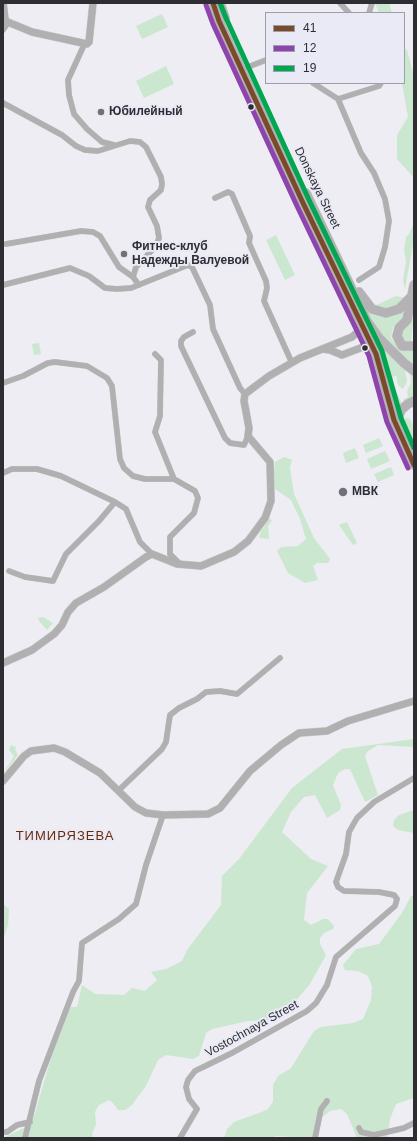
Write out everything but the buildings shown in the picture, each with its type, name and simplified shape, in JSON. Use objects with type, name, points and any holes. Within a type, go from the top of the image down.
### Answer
[{"type":"main road","name":"Donskaya Street","points":[[213,3],[219,21],[283,152],[338,259],[367,321],[392,352],[414,370]]},
{"type":"main road","name":"Donskaya Street","points":[[220,3],[225,20],[248,67],[283,152],[371,344],[383,374],[392,413],[413,463]]},
{"type":"main road","points":[[338,259],[352,278],[363,299],[372,309],[381,313],[395,311],[412,296]]},
{"type":"main road","points":[[414,285],[407,320],[399,328],[397,336],[402,346],[414,346]]},
{"type":"main road","points":[[400,431],[398,423],[399,414],[404,407],[414,401]]},
{"type":"street","points":[[3,30],[6,22],[4,3]]},
{"type":"street","points":[[93,3],[89,42],[84,45],[68,80],[69,94],[74,114],[87,129],[102,142],[109,145],[118,145]]},
{"type":"street","points":[[340,3],[349,12]]},
{"type":"street","points":[[6,22],[32,32],[84,45]]},
{"type":"street","points":[[248,67],[265,60]]},
{"type":"street","points":[[315,84],[338,99],[361,153],[374,173],[385,199],[389,220],[386,247],[379,267],[359,280]]},
{"type":"street","points":[[338,99],[379,86],[380,84]]},
{"type":"street","points":[[3,102],[62,135],[76,146],[85,150],[98,151],[130,141],[142,143],[146,147],[161,177],[162,184],[158,195],[150,200],[148,208],[159,233],[158,242],[138,263],[133,277]]},
{"type":"street","points":[[215,198],[228,192],[232,194],[250,236],[249,243],[266,281],[267,288],[264,301],[292,363]]},
{"type":"street","points":[[6,244],[81,231],[93,232],[100,236],[119,267],[133,277],[138,285]]},
{"type":"street","points":[[3,285],[70,268],[89,276],[105,288],[117,289],[138,285],[188,266],[192,267],[210,306],[213,329],[240,388],[245,394]]},
{"type":"street","points":[[193,332],[184,337],[181,341],[182,346],[225,438],[230,443],[244,445],[248,436],[249,428],[244,401],[245,394],[263,380],[292,363],[356,334],[360,328],[360,321]]},
{"type":"street","points":[[336,352],[335,348],[337,343]]},
{"type":"street","points":[[321,349],[336,352],[341,355],[371,344]]},
{"type":"street","points":[[155,354],[161,360],[160,416],[155,432],[174,479]]},
{"type":"street","points":[[3,383],[23,376],[48,363],[55,362],[87,366],[107,378],[112,386],[120,459],[124,468],[133,476],[145,479],[174,479],[195,491],[198,498],[194,513],[170,537],[172,558],[187,566]]},
{"type":"street","points":[[3,473],[12,469],[37,469],[61,476],[115,502],[126,509],[140,542],[152,554],[177,564],[201,566],[234,552],[249,540],[265,518],[271,501],[270,462],[248,436]]},
{"type":"street","points":[[9,571],[25,577],[53,581],[66,554],[100,521],[115,502]]},
{"type":"street","points":[[3,663],[32,650],[49,638],[62,625],[68,612],[76,603],[104,587],[152,554]]},
{"type":"street","points":[[119,790],[162,749],[166,742],[170,715],[206,692],[220,691],[237,694],[280,658]]},
{"type":"street","points":[[3,781],[24,756],[31,751],[54,748],[65,752],[100,772],[139,810],[146,813],[163,815],[200,815],[212,813],[220,808],[250,771],[281,745],[299,733],[327,731],[348,721],[414,701]]},
{"type":"street","name":"Vostochnaya Street","points":[[180,1138],[197,1109],[190,1099],[186,1087],[188,1080],[195,1071],[232,1053],[307,1011],[316,1003],[327,985],[336,957],[395,906],[397,899],[394,894],[344,891],[338,887],[336,882],[346,854],[349,832],[357,818],[374,802],[414,778]]},
{"type":"street","points":[[25,1138],[39,1081],[73,992],[79,981],[82,943],[119,919],[136,904],[146,865],[163,815]]},
{"type":"street","points":[[315,1138],[321,1109],[328,1102]]},
{"type":"street","points":[[3,1132],[7,1132],[17,1125],[30,1122]]},
{"type":"street","points":[[359,1128],[361,1132],[374,1135],[404,1128],[414,1122]]},
{"type":"green space","points":[[375,3],[389,3],[392,12],[379,12]]},
{"type":"green space","points":[[162,14],[168,27],[142,39],[136,26]]},
{"type":"green space","points":[[405,49],[407,50],[414,77],[414,178],[397,159],[397,135],[408,117],[402,84],[405,84]]},
{"type":"green space","points":[[166,66],[174,84],[144,98],[136,81]]},
{"type":"green space","points":[[414,222],[414,239],[405,289],[403,280],[406,261],[404,251],[406,237],[409,234]]},
{"type":"green space","points":[[276,235],[295,275],[285,280],[266,240]]},
{"type":"green space","points":[[351,278],[364,302],[387,316],[394,316],[405,310],[404,317],[393,327],[391,338],[399,348],[405,351],[414,350],[414,367],[379,331]]},
{"type":"green space","points":[[396,296],[406,298],[393,310],[374,306]]},
{"type":"green space","points":[[414,306],[411,344],[406,344],[399,334]]},
{"type":"green space","points":[[362,314],[414,374],[414,400],[405,403],[403,400],[408,397],[407,391],[411,383],[410,373],[406,369],[405,370],[407,382],[403,389],[398,385],[396,375],[393,377],[393,383],[402,404],[397,418],[384,361],[362,319]]},
{"type":"green space","points":[[39,343],[41,354],[34,355],[32,344]]},
{"type":"green space","points":[[405,418],[410,419],[414,427],[414,450],[405,429]]},
{"type":"green space","points":[[379,438],[383,446],[366,453],[363,445]]},
{"type":"green space","points":[[355,448],[359,458],[346,463],[343,453]]},
{"type":"green space","points":[[385,451],[390,461],[371,469],[367,459]]},
{"type":"green space","points":[[284,457],[292,460],[290,468],[294,494],[314,538],[330,559],[329,562],[317,563],[313,566],[318,580],[305,583],[288,573],[277,551],[281,547],[298,546],[306,539],[300,519],[291,500],[275,489],[273,484],[275,462]]},
{"type":"green space","points":[[391,467],[394,475],[378,482],[374,474]]},
{"type":"green space","points":[[269,519],[272,520],[268,526],[269,539],[259,538],[261,531],[263,528],[265,529],[264,527]]},
{"type":"green space","points":[[347,522],[357,543],[353,545],[339,525]]},
{"type":"green space","points":[[43,617],[53,623],[47,630],[38,618]]},
{"type":"green space","points":[[414,739],[414,747],[378,745],[368,751],[365,756],[378,795],[365,802],[350,769],[345,769],[338,773],[333,785],[341,805],[340,810],[327,818],[315,795],[304,797],[291,812],[282,832],[311,859],[328,866],[307,893],[304,920],[311,925],[323,919],[328,919],[334,926],[333,929],[324,933],[320,938],[320,944],[326,955],[310,984],[283,1016],[273,1020],[248,1021],[212,1029],[206,1033],[199,1056],[193,1059],[166,1055],[158,1060],[146,1086],[131,1106],[125,1110],[118,1110],[109,1100],[99,1105],[95,1112],[96,1125],[92,1134],[93,1138],[3,1138],[24,1128],[34,1116],[52,1055],[70,1007],[77,1007],[82,985],[95,994],[124,995],[132,988],[145,991],[157,980],[151,972],[166,969],[182,961],[187,950],[221,905],[222,876],[239,859],[292,788],[342,749]]},
{"type":"green space","points":[[11,745],[16,747],[15,749],[18,755],[3,774],[14,756],[9,750]]},
{"type":"green space","points":[[414,810],[414,833],[398,830],[393,826],[394,820],[399,815]]},
{"type":"green space","points":[[414,895],[414,1098],[396,1104],[390,1119],[387,1138],[357,1138],[347,1114],[341,1109],[330,1111],[322,1117],[313,1138],[276,1136],[273,1138],[224,1138],[227,1129],[234,1122],[267,1110],[273,1102],[273,1085],[278,1076],[291,1068],[314,1031],[321,1027],[353,1023],[363,1019],[371,1000],[372,987],[368,976],[358,971],[345,970],[343,965],[356,949],[379,944],[402,913],[411,896]]},
{"type":"green space","points":[[3,904],[9,909],[8,925],[3,940]]},
{"type":"transit line","name":"41","points":[[213,3],[219,21],[303,203],[376,354],[394,420],[414,465]]},
{"type":"transit line","name":"19","points":[[220,3],[309,200],[382,351],[401,418],[414,448]]},
{"type":"transit line","name":"12","points":[[206,5],[213,24],[297,206],[369,356],[387,422],[408,468]]},
{"type":"place","name":"Юбилейный","points":[[101,112]]},
{"type":"place","name":"Фитнес-клуб Надежды Валуевой","points":[[124,254]]},
{"type":"place","name":"МВК","points":[[343,492]]},
{"type":"district","name":"ТИМИРЯЗЕВА","points":[[65,836]]}]
